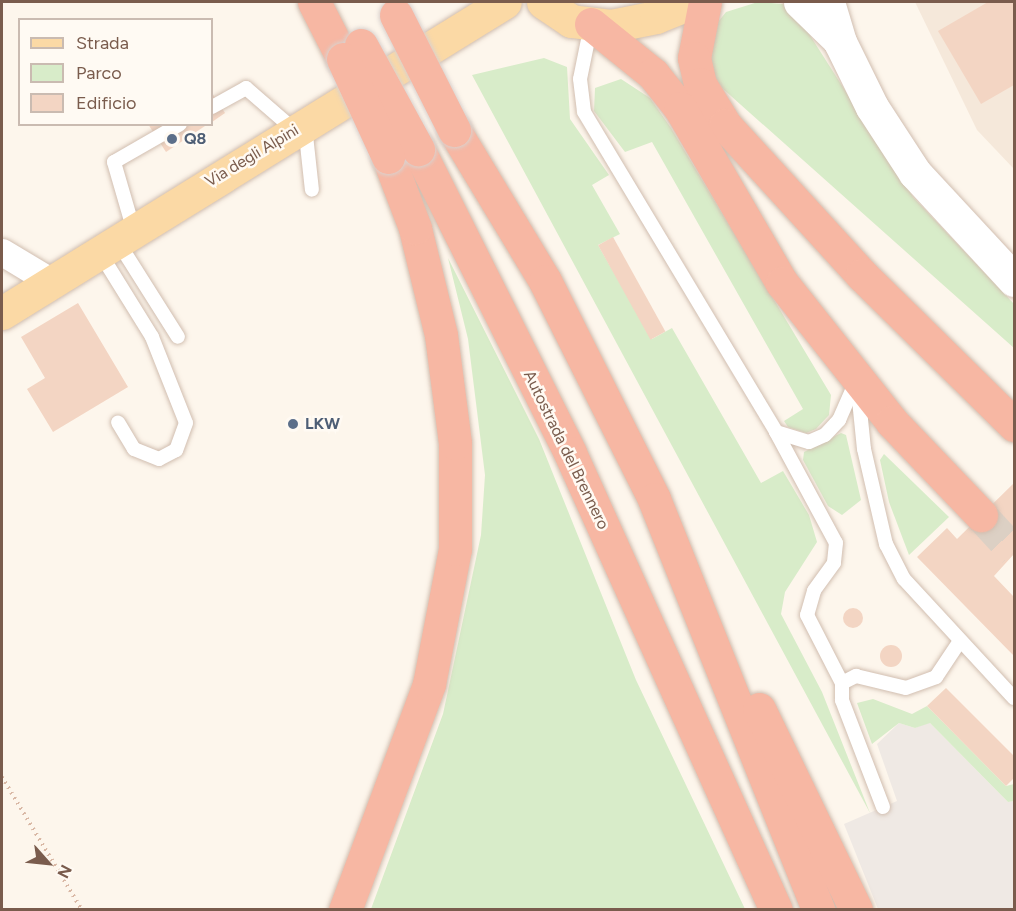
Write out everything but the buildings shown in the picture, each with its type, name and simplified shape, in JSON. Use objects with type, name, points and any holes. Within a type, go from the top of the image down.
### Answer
[{"type":"highway","points":[[314,2],[352,52]]},
{"type":"highway","name":"Autostrada del Brennero","points":[[335,2],[352,52],[403,153],[570,453],[776,909]]},
{"type":"highway","points":[[705,2],[694,58],[700,84],[725,125],[862,274],[1014,425]]},
{"type":"highway","points":[[392,8],[454,130],[545,281],[856,909]]},
{"type":"highway","points":[[591,24],[653,74],[680,108],[782,283],[921,456],[981,515]]},
{"type":"highway","points":[[345,909],[429,684],[455,549],[455,443],[441,335],[415,228],[403,153]]},
{"type":"highway","points":[[654,499],[818,909]]},
{"type":"main road","name":"Via degli Alpini","points":[[2,313],[298,126],[505,2]]},
{"type":"main road","points":[[543,2],[571,21],[591,24],[656,17],[693,2]]},
{"type":"main road","points":[[800,2],[840,42]]},
{"type":"main road","points":[[828,2],[840,42],[872,107],[915,173],[1014,280]]},
{"type":"street","points":[[2,252],[50,281]]},
{"type":"lane","points":[[591,24],[580,79],[584,112],[776,432],[836,543],[834,563],[814,591],[807,615],[842,683],[842,700],[883,807]]},
{"type":"lane","points":[[213,106],[246,88],[298,126],[312,190]]},
{"type":"lane","points":[[118,422],[134,449],[159,459],[176,450],[186,423],[117,242],[114,162],[177,126]]},
{"type":"lane","points":[[117,242],[178,337]]},
{"type":"lane","points":[[776,432],[809,442],[825,435],[839,420],[857,379]]},
{"type":"lane","points":[[857,379],[864,449],[886,544],[904,579],[1014,698]]},
{"type":"lane","points":[[842,683],[856,676],[906,688],[936,677],[960,640]]},
{"type":"path","points":[[2,777],[82,909]]},
{"type":"shaded area","points":[[915,2],[1014,2],[1014,169],[977,130]]},
{"type":"shaded area","points":[[929,722],[1008,802],[1014,801],[1014,909],[878,909],[844,824],[897,801],[877,744],[899,723],[915,728]]},
{"type":"green space","points":[[758,2],[783,4],[797,15],[913,197],[1014,304],[1014,348],[722,88],[709,67],[714,27],[726,12]]},
{"type":"green space","points":[[544,58],[567,67],[570,119],[609,175],[592,185],[620,234],[598,245],[652,339],[672,328],[761,483],[783,471],[809,515],[817,542],[785,592],[781,614],[822,692],[870,813],[472,75]]},
{"type":"green space","points":[[621,79],[650,98],[671,128],[831,395],[829,415],[816,429],[806,433],[788,427],[784,421],[803,409],[652,142],[625,152],[594,111],[595,88]]},
{"type":"green space","points":[[448,258],[539,439],[636,680],[745,909],[371,909],[443,714],[481,535],[485,475],[468,339]]},
{"type":"green space","points":[[841,433],[846,435],[861,500],[842,515],[828,506],[803,460],[804,452]]},
{"type":"green space","points":[[884,454],[949,517],[909,555],[889,502],[880,460]]},
{"type":"green space","points":[[873,699],[912,714],[927,706],[1006,786],[1014,784],[1014,801],[1008,802],[930,723],[915,728],[899,723],[872,744],[857,703]]},
{"type":"tunnel","points":[[981,515],[1014,551]]},
{"type":"place","name":"Q8","points":[[172,139]]},
{"type":"place","name":"LKW","points":[[293,424]]}]
